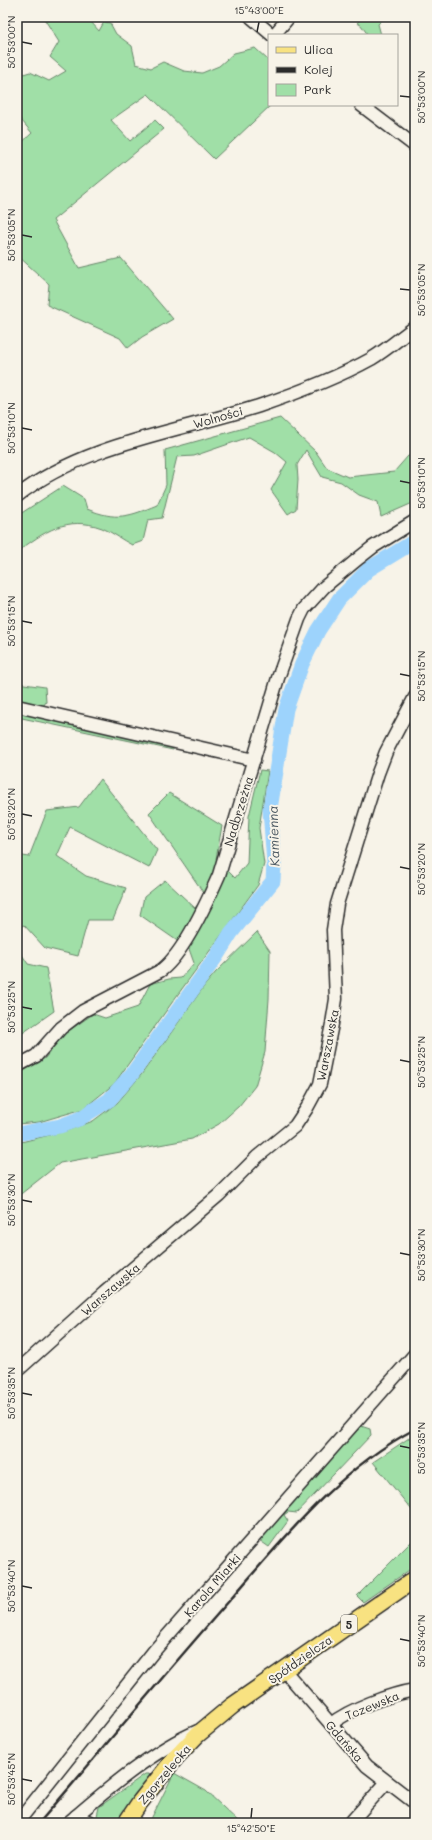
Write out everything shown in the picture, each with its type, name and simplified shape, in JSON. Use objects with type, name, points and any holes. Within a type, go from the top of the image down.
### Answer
[{"type":"main road","name":"Spółdzielcza","points":[[206,1727],[232,1706],[415,1579]]},
{"type":"main road","name":"Zgorzelecka","points":[[126,1823],[168,1766],[206,1727]]},
{"type":"street","points":[[251,17],[272,34]]},
{"type":"street","points":[[274,34],[289,17]]},
{"type":"street","points":[[361,106],[415,146]]},
{"type":"street","name":"Wolności","points":[[17,496],[52,472],[80,459],[258,406],[305,390],[372,358],[415,327]]},
{"type":"street","name":"Nadbrzeżna","points":[[17,1066],[36,1056],[61,1028],[83,1010],[145,980],[168,966],[209,899],[219,875],[285,655],[304,609],[324,587],[365,553],[415,521]]},
{"type":"street","name":"Warszawska","points":[[17,1371],[104,1293],[219,1195],[258,1157],[295,1126],[307,1108],[320,1084],[336,999],[333,930],[337,904],[378,773],[390,745],[415,697]]},
{"type":"street","points":[[17,706],[254,760]]},
{"type":"street","name":"Karola Miarki","points":[[17,1823],[154,1651],[415,1354]]},
{"type":"street","name":"Gdańska","points":[[284,1670],[366,1766],[386,1783],[415,1803]]},
{"type":"street","name":"Tczewska","points":[[331,1724],[336,1720],[375,1701],[415,1690]]},
{"type":"street","points":[[72,1820],[95,1799],[161,1752],[206,1727]]},
{"type":"street","points":[[350,1823],[386,1783]]},
{"type":"street","points":[[72,1820],[92,1823]]},
{"type":"green space","points":[[43,17],[94,17],[92,23],[99,31],[104,22],[110,23],[116,34],[132,46],[136,64],[151,68],[163,62],[184,71],[202,73],[219,66],[234,53],[255,48],[268,60],[268,106],[270,106],[214,159],[148,94],[111,120],[130,141],[155,120],[164,129],[53,220],[79,268],[121,258],[173,319],[142,337],[128,348],[120,338],[47,305],[49,284],[17,255],[17,147],[32,133],[17,115],[17,76],[30,72],[49,81],[66,71],[50,57],[59,42]]},
{"type":"green space","points":[[362,17],[385,17],[378,24],[381,34],[367,34],[361,25],[357,23]]},
{"type":"green space","points":[[280,418],[316,452],[327,468],[348,477],[394,472],[408,456],[415,455],[415,502],[381,517],[378,502],[359,495],[341,482],[322,477],[306,450],[297,465],[298,480],[296,509],[288,514],[271,490],[287,462],[275,452],[249,437],[194,456],[177,457],[162,518],[148,520],[143,541],[132,545],[102,528],[89,524],[78,523],[56,528],[47,532],[17,552],[17,516],[63,486],[84,499],[87,509],[107,515],[130,515],[157,505],[166,485],[165,450]]},
{"type":"green space","points":[[17,683],[45,687],[46,702],[37,715],[174,747],[173,750],[17,717]]},
{"type":"green space","points":[[260,770],[268,771],[259,828],[264,864],[258,885],[114,1084],[83,1109],[39,1122],[17,1124],[17,1098],[22,1092],[17,1075],[45,1058],[64,1034],[93,1014],[105,1018],[138,1007],[150,984],[169,979],[181,978],[194,963],[189,949],[140,915],[144,897],[165,880],[195,908],[205,895],[149,813],[169,793],[222,826],[216,859],[235,878],[247,863],[249,816]]},
{"type":"green space","points":[[100,779],[157,850],[149,868],[70,827],[57,856],[86,876],[126,888],[113,920],[88,920],[78,956],[45,948],[24,925],[17,928],[17,855],[29,857],[47,811],[79,807]]},
{"type":"green space","points":[[257,932],[270,951],[269,999],[265,1052],[255,1086],[239,1106],[219,1124],[192,1139],[60,1163],[17,1197],[17,1143],[66,1131],[93,1121],[117,1103],[141,1075],[205,985],[216,972]]},
{"type":"green space","points":[[17,947],[28,964],[46,968],[54,1011],[17,1037]]},
{"type":"green space","points":[[361,1426],[370,1429],[371,1435],[297,1513],[288,1512],[284,1515],[288,1521],[269,1547],[259,1540],[300,1493]]},
{"type":"green space","points":[[415,1434],[415,1514],[373,1462]]},
{"type":"green space","points":[[415,1538],[415,1566],[363,1602],[357,1596]]},
{"type":"green space","points":[[174,1773],[206,1791],[240,1823],[149,1823]]},
{"type":"green space","points":[[145,1774],[149,1774],[150,1777],[117,1823],[100,1823],[97,1816],[99,1807]]},
{"type":"waterway","name":"Kamienna","points":[[17,1134],[60,1126],[79,1119],[109,1100],[132,1074],[216,957],[231,933],[273,881],[274,864],[270,809],[286,709],[302,664],[318,631],[339,599],[369,569],[415,541]]},
{"type":"railway","points":[[39,1823],[271,1552],[338,1484],[387,1445],[415,1429]]}]
